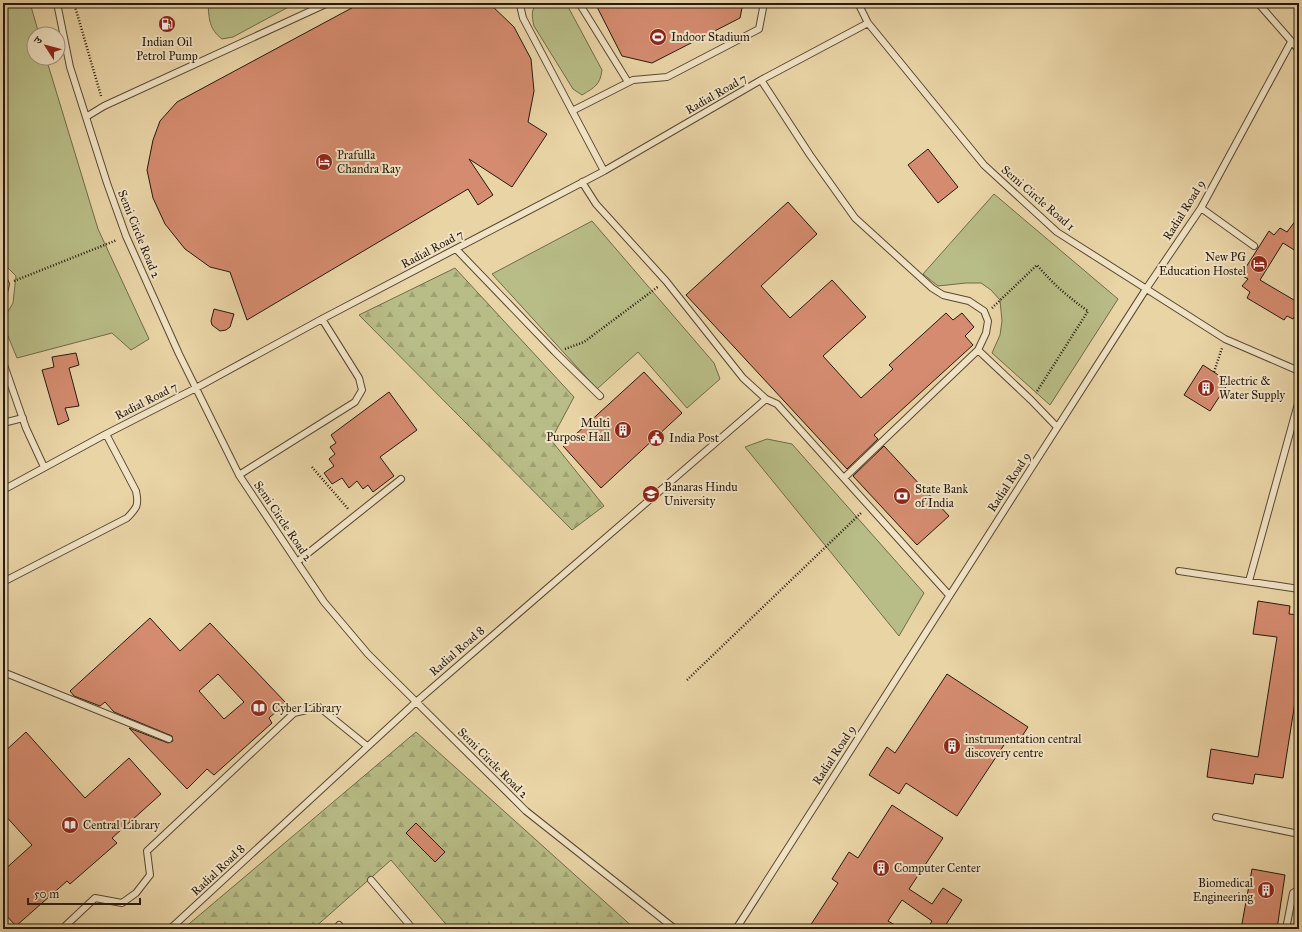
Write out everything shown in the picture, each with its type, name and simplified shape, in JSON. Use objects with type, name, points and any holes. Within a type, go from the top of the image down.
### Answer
[{"type":"lane","name":"Semi Circle Road 2","points":[[57,3],[70,67],[107,183],[126,236],[179,354],[239,475],[297,562],[324,602],[368,654],[526,811],[675,929]]},
{"type":"lane","points":[[86,117],[104,106],[328,3]]},
{"type":"lane","points":[[578,3],[628,82]]},
{"type":"lane","points":[[572,111],[632,80],[667,77],[759,29],[764,3]]},
{"type":"lane","points":[[1258,3],[1299,50]]},
{"type":"lane","points":[[519,4],[523,18],[604,171]]},
{"type":"lane","name":"Semi Circle Road 1","points":[[860,4],[868,23],[984,165],[1057,232],[1225,339],[1299,371]]},
{"type":"lane","name":"Radial Road 7","points":[[3,490],[106,434],[196,388],[322,319],[604,171],[761,80],[868,23]]},
{"type":"lane","name":"Radial Road 9","points":[[736,929],[1146,289],[1201,208],[1292,42]]},
{"type":"lane","points":[[761,80],[810,155],[855,218],[932,288],[943,295],[969,301],[984,311],[988,321],[986,333],[978,350],[844,478]]},
{"type":"lane","points":[[582,182],[596,204],[666,281],[743,378],[766,399],[777,404],[950,595]]},
{"type":"lane","points":[[1201,208],[1254,246]]},
{"type":"lane","points":[[456,249],[555,352],[600,396]]},
{"type":"lane","points":[[3,278],[6,284],[3,297]]},
{"type":"lane","points":[[239,475],[355,402],[362,390],[359,378],[322,319]]},
{"type":"lane","points":[[978,350],[1057,427]]},
{"type":"lane","points":[[3,362],[26,428],[44,467]]},
{"type":"lane","name":"Radial Road 8","points":[[170,929],[416,702],[766,399]]},
{"type":"lane","points":[[1250,581],[1299,400]]},
{"type":"lane","points":[[3,424],[23,418]]},
{"type":"lane","points":[[3,582],[127,518],[136,509],[138,501],[136,491],[106,434]]},
{"type":"lane","points":[[297,562],[401,478]]},
{"type":"lane","points":[[1179,571],[1299,589]]},
{"type":"lane","points":[[3,672],[170,739]]},
{"type":"lane","points":[[62,929],[95,898],[122,903],[136,893],[150,875],[147,851],[294,713],[319,707],[368,746]]},
{"type":"lane","points":[[1216,817],[1299,834]]},
{"type":"lane","points":[[371,880],[413,929]]},
{"type":"lane","points":[[1286,929],[1293,893],[1299,889]]},
{"type":"path","points":[[74,3],[104,106]]},
{"type":"path","points":[[6,284],[126,236]]},
{"type":"path","points":[[985,315],[1037,265],[1049,280],[1067,296],[1088,311],[1031,400]]},
{"type":"path","points":[[555,352],[584,342],[666,281]]},
{"type":"path","points":[[1214,372],[1225,339]]},
{"type":"path","points":[[312,467],[354,516]]},
{"type":"path","points":[[687,680],[869,506]]},
{"type":"green space","points":[[3,3],[30,3],[37,26],[26,26],[26,66],[48,66],[98,229],[149,339],[131,350],[112,333],[17,358],[3,324],[3,320],[13,303],[16,276],[3,263]]},
{"type":"green space","points":[[208,3],[296,3],[233,37],[222,39],[214,31],[210,23]]},
{"type":"green space","points":[[539,3],[566,3],[602,70],[600,79],[596,85],[582,95],[573,89],[534,26],[532,16],[533,10]]},
{"type":"green space","points":[[994,194],[1118,299],[1050,405],[992,353],[1000,335],[1002,321],[1000,300],[991,290],[981,283],[938,286],[923,274]]},
{"type":"green space","points":[[592,221],[714,363],[720,379],[687,408],[638,352],[597,389],[492,274]]},
{"type":"green space","points":[[455,268],[574,397],[551,440],[604,506],[572,530],[359,315]]},
{"type":"green space","points":[[767,439],[792,444],[924,593],[899,636],[745,447]]},
{"type":"green space","points":[[416,732],[635,929],[450,929],[391,860],[313,929],[183,929]]},
{"type":"building","name":"Prafulla Chandra Ray","points":[[361,3],[489,3],[514,27],[531,59],[534,91],[528,122],[547,134],[512,187],[469,159],[493,195],[478,205],[468,189],[247,320],[230,272],[210,267],[185,249],[165,224],[153,198],[147,170],[153,140],[160,121],[177,102]]},
{"type":"building","name":"Indoor Stadium","points":[[595,3],[743,3],[740,18],[652,63],[622,56]]},
{"type":"building","points":[[928,149],[958,187],[938,203],[908,165]]},
{"type":"building","points":[[788,202],[817,234],[761,286],[790,318],[832,280],[866,317],[823,356],[861,398],[893,369],[889,365],[946,313],[953,320],[962,313],[974,327],[965,336],[973,345],[874,435],[878,439],[847,469],[686,295]]},
{"type":"building","name":"New PG Education Hostel","points":[[1299,216],[1299,253],[1283,243],[1260,280],[1299,303],[1299,309],[1293,319],[1287,316],[1284,320],[1247,298],[1250,292],[1242,286],[1248,279],[1241,275],[1269,231],[1274,235],[1280,228],[1287,232]]},
{"type":"building","points":[[214,309],[234,314],[230,327],[226,330],[220,331],[212,325],[211,321]]},
{"type":"building","points":[[76,353],[79,365],[69,368],[79,406],[65,408],[69,420],[58,425],[42,370],[54,367],[52,357]]},
{"type":"building","name":"Electric & Water Supply","points":[[1203,365],[1229,382],[1210,411],[1184,395]]},
{"type":"building","name":"Multi Purpose Hall","points":[[644,372],[682,413],[601,488],[563,446]]},
{"type":"building","points":[[389,392],[417,430],[380,457],[394,476],[373,492],[368,485],[363,489],[357,481],[349,488],[342,478],[332,484],[324,473],[334,466],[329,459],[335,454],[330,447],[336,443],[331,435]]},
{"type":"building","name":"State Bank of India","points":[[884,446],[949,516],[917,545],[853,476]]},
{"type":"building","points":[[1258,601],[1290,606],[1289,614],[1299,615],[1299,677],[1283,778],[1255,774],[1253,784],[1207,777],[1211,749],[1258,757],[1277,637],[1253,634]]},
{"type":"building","name":"Cyber Library","points":[[150,618],[180,651],[210,623],[286,703],[269,718],[272,723],[214,775],[207,769],[187,789],[129,728],[168,743],[173,741],[172,736],[114,712],[105,702],[100,706],[74,696],[70,691]],"holes":[[[218,674],[244,702],[224,719],[199,691]]]},
{"type":"building","name":"instrumentation central discovery centre","points":[[947,674],[1028,727],[1017,744],[1008,739],[957,816],[906,783],[899,794],[869,775],[887,747],[895,753]]},
{"type":"building","name":"Central Library","points":[[26,732],[85,798],[129,758],[161,794],[112,838],[117,843],[70,884],[67,881],[16,926],[3,912],[3,871],[32,845],[3,813],[3,753]]},
{"type":"building","name":"Computer Center","points":[[892,805],[943,838],[909,889],[932,904],[943,888],[962,900],[943,929],[927,929],[932,921],[902,900],[888,921],[902,929],[808,929],[838,883],[832,879],[849,852],[858,858]]},
{"type":"building","points":[[416,823],[445,852],[435,862],[406,833]]},
{"type":"building","name":"Biomedical Engineering","points":[[1252,869],[1285,875],[1277,929],[1241,929]]},
{"type":"place","name":"Indian Oil Petrol Pump","points":[[167,24]]},
{"type":"place","name":"Indoor Stadium","points":[[658,37]]},
{"type":"place","name":"Prafulla Chandra Ray","points":[[324,162]]},
{"type":"place","name":"New PG Education Hostel","points":[[1259,264]]},
{"type":"place","name":"Electric & Water Supply","points":[[1206,388]]},
{"type":"place","name":"Multi Purpose Hall","points":[[623,430]]},
{"type":"place","name":"India Post","points":[[656,438]]},
{"type":"place","name":"Banaras Hindu University","points":[[651,494]]},
{"type":"place","name":"State Bank of India","points":[[902,496]]},
{"type":"place","name":"Cyber Library","points":[[259,708]]},
{"type":"place","name":"instrumentation central discovery centre","points":[[952,746]]},
{"type":"place","name":"Central Library","points":[[70,825]]},
{"type":"place","name":"Computer Center","points":[[881,868]]},
{"type":"place","name":"Biomedical Engineering","points":[[1266,890]]}]
